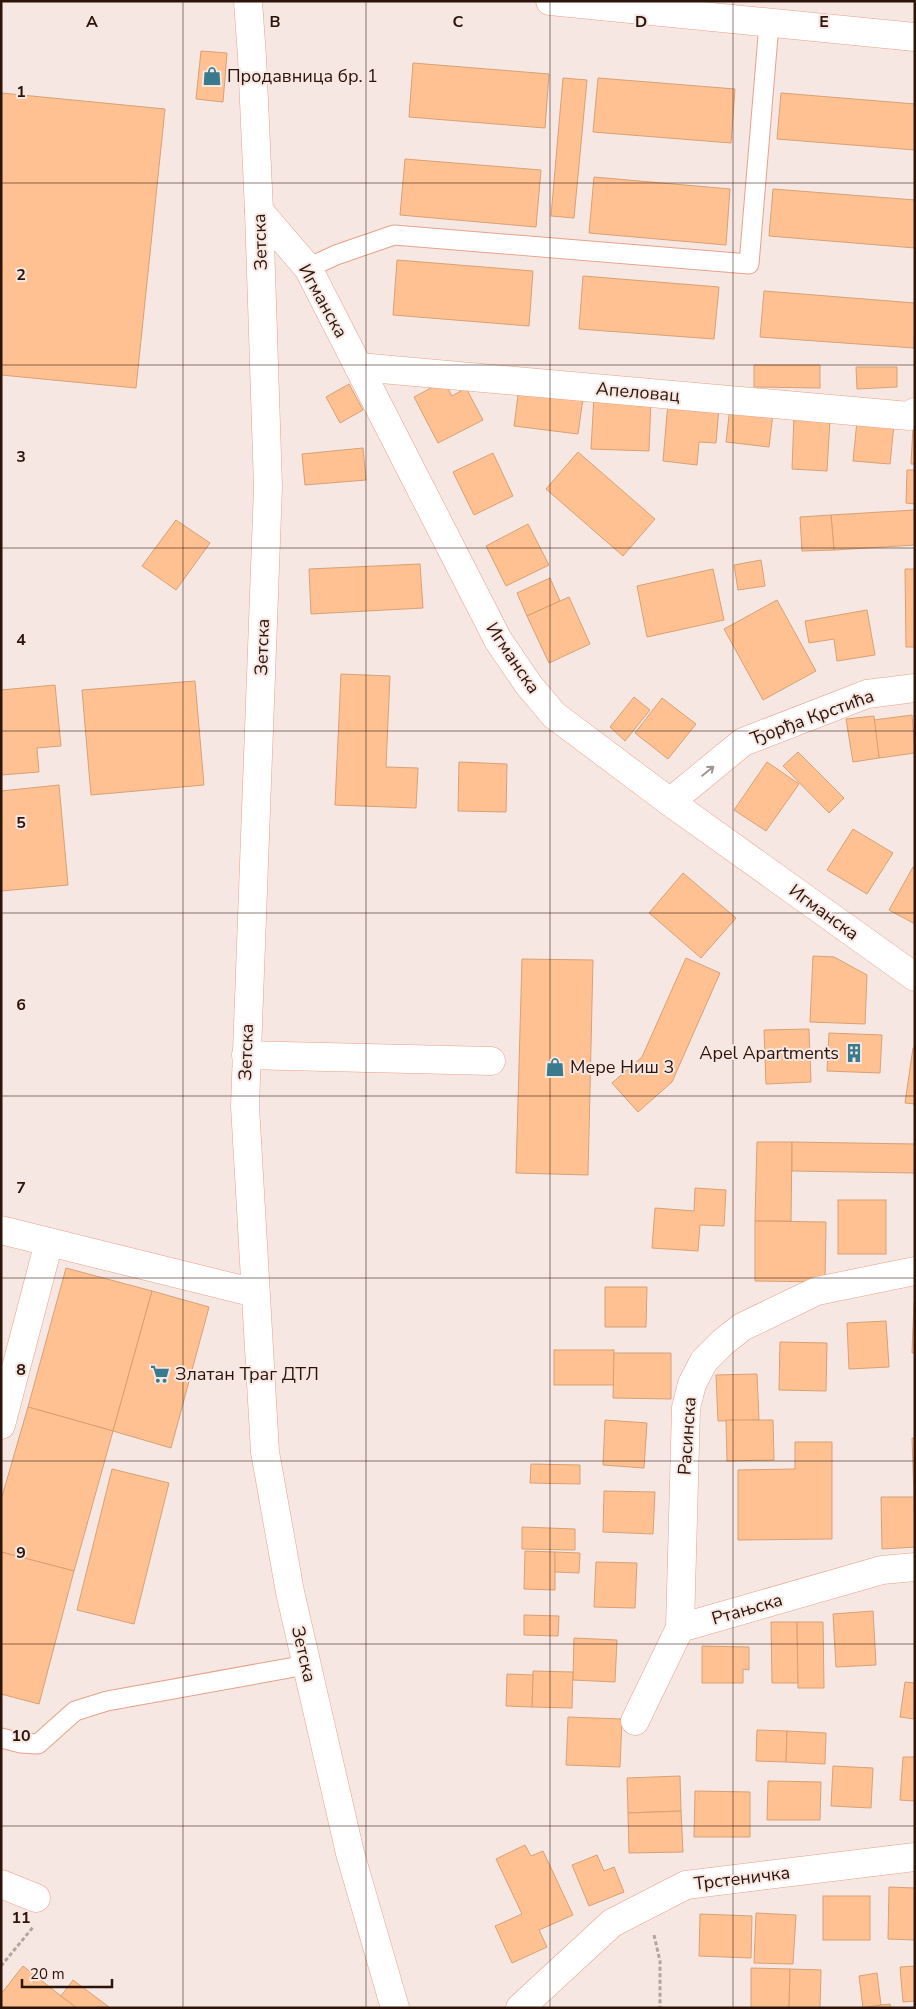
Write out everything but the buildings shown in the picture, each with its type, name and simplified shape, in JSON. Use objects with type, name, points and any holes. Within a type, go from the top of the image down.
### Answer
[{"type":"street","name":"Зетска","points":[[248,1],[259,211],[268,487],[245,1106],[265,1452],[290,1592],[350,1852],[396,2008]]},
{"type":"street","points":[[550,1],[915,37]]},
{"type":"street","name":"Игманска","points":[[259,211],[308,268],[498,640],[528,684],[554,715],[670,802],[915,977]]},
{"type":"street","name":"Апеловац","points":[[359,367],[909,416],[915,412]]},
{"type":"street","name":"Ђорђа Крстића","points":[[670,802],[743,742],[867,694],[915,688]]},
{"type":"street","points":[[246,1055],[491,1060]]},
{"type":"street","points":[[1,1230],[255,1293]]},
{"type":"street","points":[[1,1425],[49,1242]]},
{"type":"street","name":"Расинска","points":[[680,1628],[686,1408],[692,1384],[704,1361],[742,1327],[817,1291],[915,1271]]},
{"type":"street","name":"Ртањска","points":[[680,1628],[882,1570],[915,1567]]},
{"type":"street","points":[[635,1721],[680,1628]]},
{"type":"street","name":"Трстеничка","points":[[520,2008],[612,1923],[686,1885],[915,1857]]},
{"type":"street","points":[[1,1884],[36,1898]]},
{"type":"lane","points":[[308,268],[336,255],[394,235],[749,264],[769,24]]},
{"type":"lane","points":[[1,1738],[21,1743],[38,1744],[75,1711],[107,1701],[306,1665]]},
{"type":"path","points":[[647,1905],[660,1961],[660,2008]]},
{"type":"place","name":"Продавница бр. 1","points":[[212,76]]},
{"type":"place","name":"Apel Apartments","points":[[854,1053]]},
{"type":"place","name":"Мере Ниш 3","points":[[555,1067]]},
{"type":"place","name":"Златан Траг ДТЛ","points":[[160,1374]]}]
